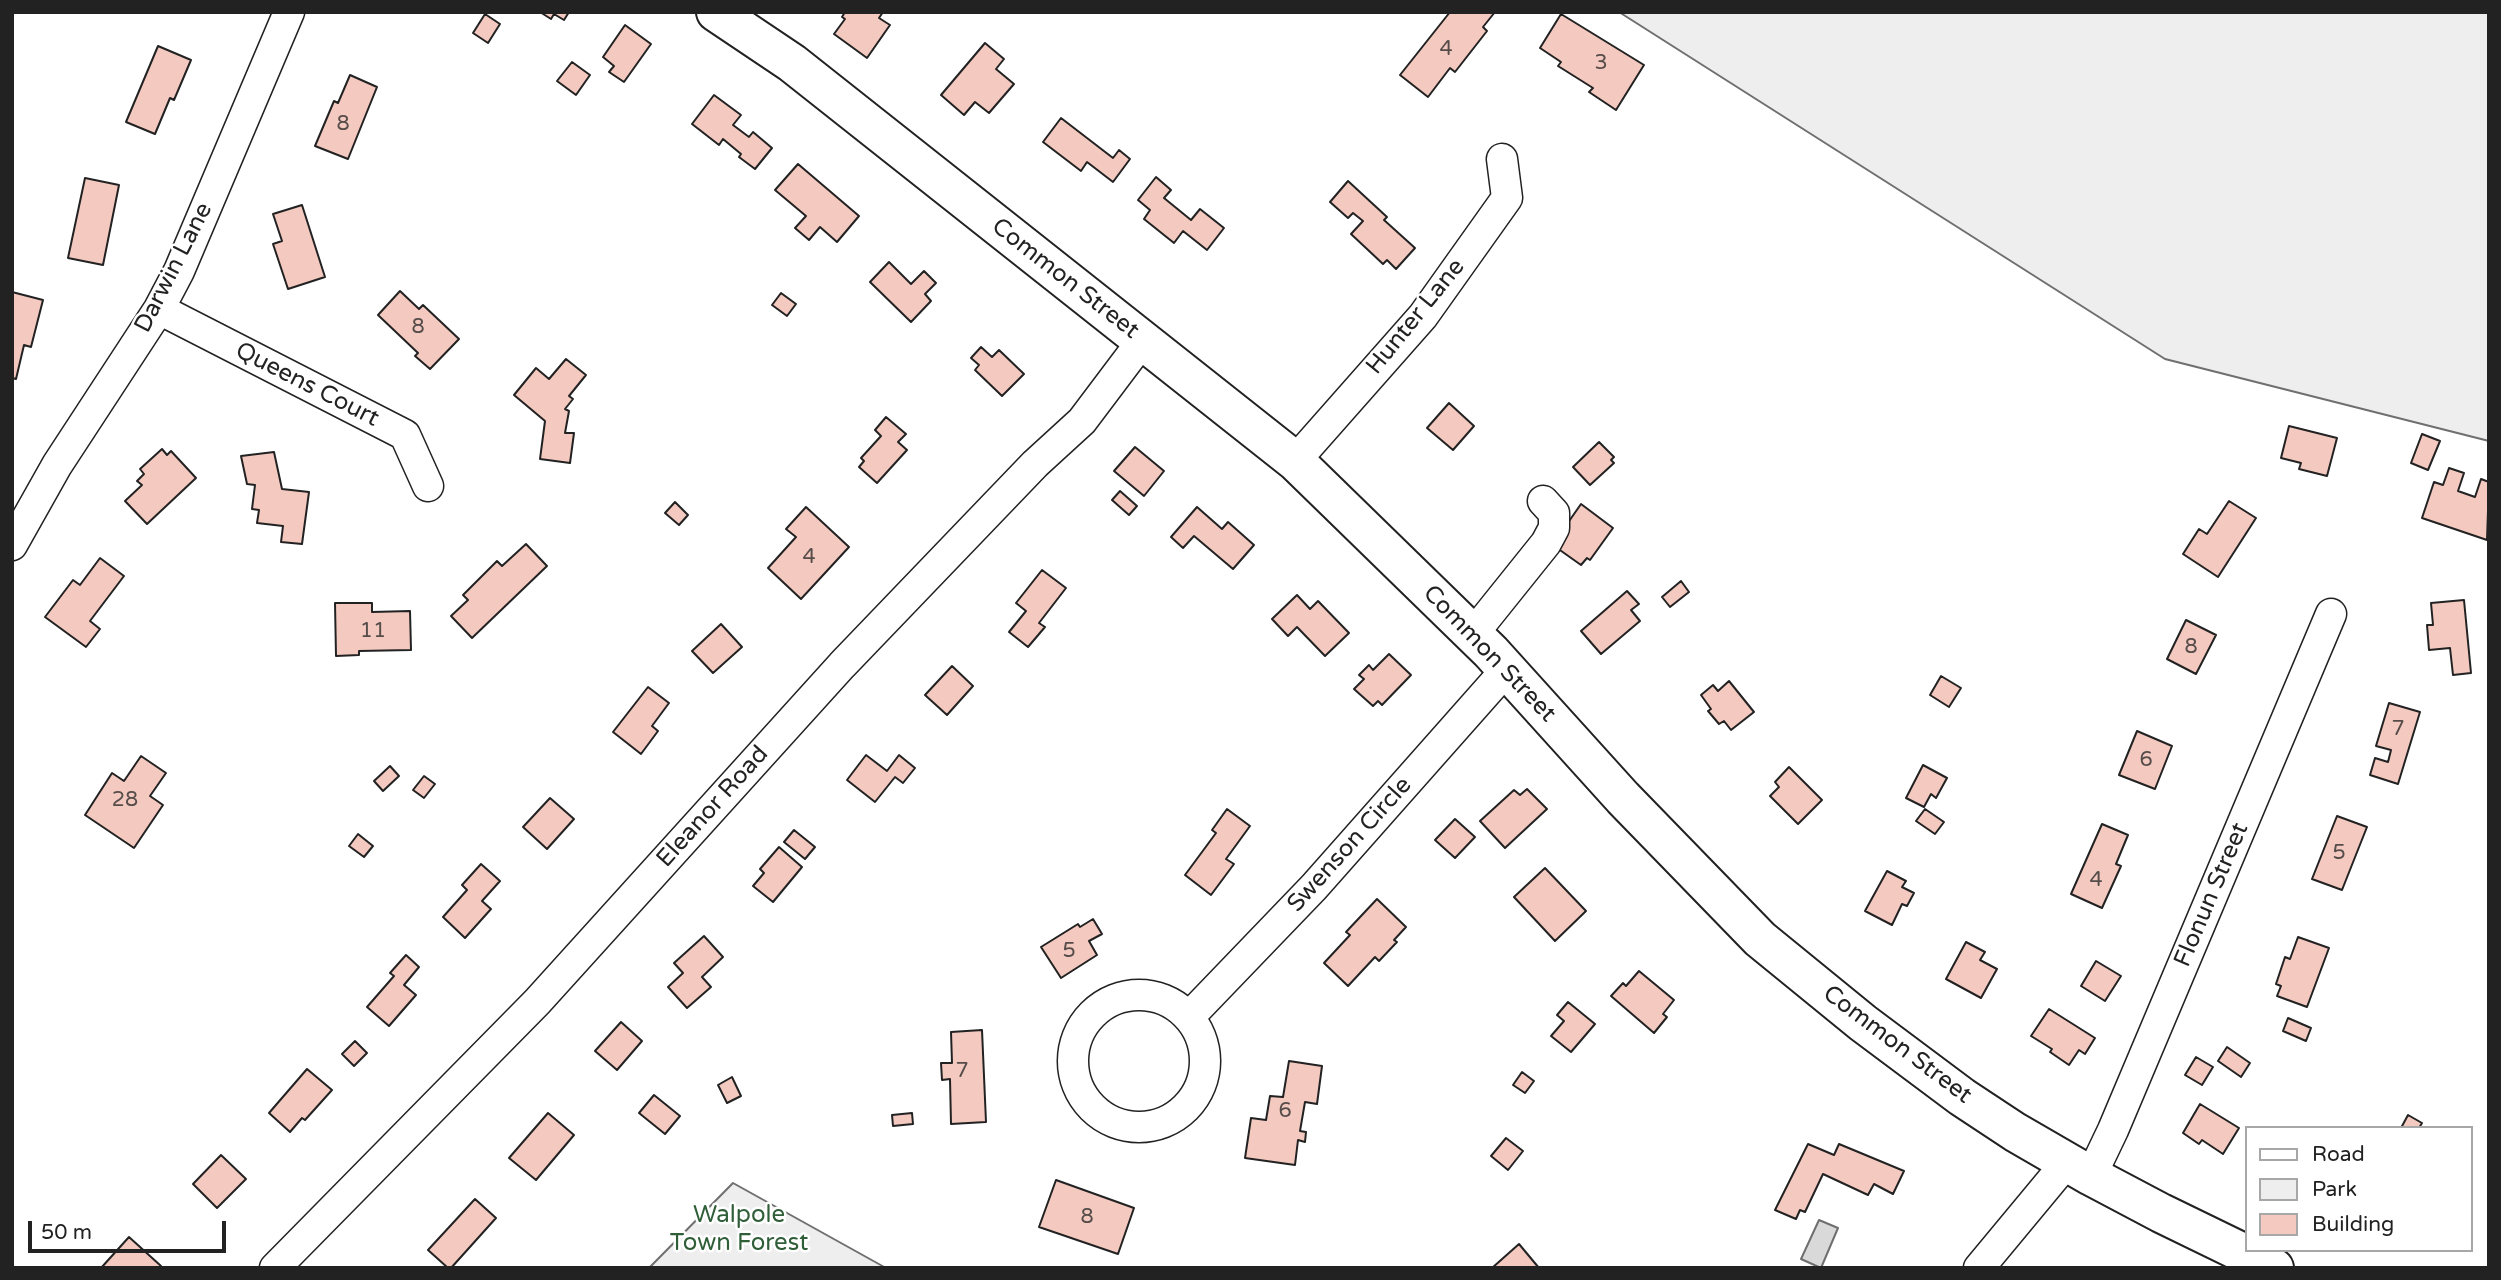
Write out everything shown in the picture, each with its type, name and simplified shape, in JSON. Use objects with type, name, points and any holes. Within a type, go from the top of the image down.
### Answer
[{"type":"main road","name":"Common Street","points":[[716,12],[792,63],[1295,461],[1474,634],[1623,798],[1760,939],[1882,1038],[1962,1097],[2079,1169],[2161,1213],[2274,1268]]},
{"type":"street","name":"Darwin Lane","points":[[12,545],[57,465],[159,309],[178,271],[289,12]]},
{"type":"street","name":"Hunter Lane","points":[[1295,461],[1423,316],[1507,198],[1502,159]]},
{"type":"street","name":"Queens Court","points":[[159,309],[405,435],[428,486]]},
{"type":"street","name":"Eleanor Road","points":[[275,1268],[537,1002],[842,666],[1025,474],[1089,413],[1143,340]]},
{"type":"street","points":[[1474,634],[1546,543],[1554,528],[1554,513],[1543,501]]},
{"type":"street","name":"Flonun Street","points":[[1979,1268],[2079,1169],[2113,1130],[2331,614]]},
{"type":"street","name":"Swenson Circle","points":[[1189,1017],[1314,887],[1507,669]]},
{"type":"street","points":[[1130,995],[1147,995],[1170,1002],[1189,1017],[1204,1045],[1206,1061],[1199,1092],[1184,1110],[1164,1123],[1133,1127],[1117,1124],[1090,1107],[1075,1079],[1073,1063],[1074,1047],[1080,1032],[1094,1013],[1115,1000],[1130,995]]},
{"type":"green space","points":[[1619,12],[2489,12],[2489,441],[2165,359]]},
{"type":"green space","name":"Walpole Town Forest","points":[[733,1183],[886,1268],[649,1268]]},
{"type":"shaded area","points":[[1819,1220],[1838,1228],[1821,1268],[1801,1259]]},
{"type":"building","points":[[540,12],[569,12],[564,20],[554,14],[551,19]]},
{"type":"building","points":[[845,12],[883,12],[879,18],[890,25],[867,58],[834,34],[845,19],[842,17]]},
{"type":"building","points":[[1450,12],[1495,12],[1483,27],[1487,31],[1455,72],[1450,68],[1428,97],[1400,75]]},
{"type":"building","points":[[485,14],[500,24],[488,43],[473,33]]},
{"type":"building","points":[[1561,14],[1644,65],[1616,110],[1589,92],[1593,88],[1558,66],[1561,62],[1540,48]]},
{"type":"building","points":[[625,25],[651,44],[624,82],[609,72],[614,66],[603,57]]},
{"type":"building","points":[[985,43],[1004,59],[996,69],[1014,84],[989,113],[975,102],[964,115],[941,95]]},
{"type":"building","points":[[158,46],[191,60],[174,100],[170,98],[155,134],[126,122]]},
{"type":"building","points":[[572,62],[590,75],[576,95],[557,81]]},
{"type":"building","points":[[350,75],[377,87],[348,159],[315,146],[334,101],[338,103]]},
{"type":"building","points":[[714,95],[741,115],[733,125],[749,137],[753,132],[772,148],[755,169],[739,157],[741,154],[723,139],[719,145],[692,124]]},
{"type":"building","points":[[1061,118],[1113,158],[1119,150],[1130,159],[1113,182],[1087,162],[1081,171],[1043,142]]},
{"type":"building","points":[[798,164],[859,216],[837,242],[820,227],[809,240],[795,228],[806,216],[775,190]]},
{"type":"building","points":[[1156,177],[1171,190],[1164,198],[1191,220],[1200,209],[1224,228],[1207,250],[1183,231],[1174,243],[1144,219],[1150,210],[1138,200]]},
{"type":"building","points":[[85,178],[119,185],[103,265],[68,258]]},
{"type":"building","points":[[1348,181],[1387,217],[1384,220],[1415,248],[1396,269],[1387,260],[1383,264],[1351,234],[1363,221],[1353,213],[1348,218],[1330,202]]},
{"type":"building","points":[[302,205],[325,277],[288,289],[273,244],[282,241],[273,214]]},
{"type":"building","points":[[889,262],[911,284],[924,271],[936,283],[925,294],[931,301],[911,322],[870,282]]},
{"type":"building","points":[[400,291],[419,309],[423,305],[459,339],[430,369],[415,356],[418,353],[378,315]]},
{"type":"building","points":[[12,292],[43,300],[31,347],[24,345],[16,379],[12,378]]},
{"type":"building","points":[[781,293],[796,304],[787,316],[772,305]]},
{"type":"building","points":[[981,347],[992,357],[999,350],[1024,374],[1002,396],[975,370],[979,365],[971,358]]},
{"type":"building","points":[[566,359],[586,375],[569,396],[573,399],[565,409],[569,411],[565,433],[574,433],[570,463],[540,459],[545,421],[514,395],[536,368],[549,379]]},
{"type":"building","points":[[1449,403],[1474,426],[1453,450],[1427,428]]},
{"type":"building","points":[[886,417],[906,434],[898,442],[907,450],[877,483],[859,467],[864,461],[861,458],[881,436],[875,430]]},
{"type":"building","points":[[2289,426],[2337,438],[2327,476],[2299,469],[2301,463],[2281,458]]},
{"type":"building","points":[[2422,434],[2440,441],[2428,470],[2411,463]]},
{"type":"building","points":[[1599,442],[1614,457],[1611,460],[1614,463],[1590,485],[1573,467]]},
{"type":"building","points":[[1135,447],[1164,471],[1144,496],[1114,471]]},
{"type":"building","points":[[162,449],[167,455],[171,451],[196,478],[147,524],[125,501],[142,485],[137,481],[144,474],[140,469]]},
{"type":"building","points":[[274,452],[282,489],[309,492],[302,544],[281,542],[283,526],[257,523],[259,510],[252,509],[255,485],[247,484],[241,456]]},
{"type":"building","points":[[2449,468],[2464,473],[2458,491],[2475,497],[2481,479],[2489,482],[2487,540],[2422,518],[2434,482],[2443,485]]},
{"type":"building","points":[[1120,491],[1137,506],[1129,515],[1112,500]]},
{"type":"building","points":[[2229,501],[2256,518],[2218,577],[2183,554],[2199,529],[2207,534]]},
{"type":"building","points":[[675,502],[688,515],[679,525],[665,513]]},
{"type":"building","points":[[1581,504],[1613,528],[1590,560],[1587,558],[1581,565],[1557,548],[1558,537]]},
{"type":"building","points":[[806,507],[849,547],[801,599],[768,568],[796,537],[786,529]]},
{"type":"building","points":[[1197,507],[1222,529],[1228,522],[1254,545],[1233,569],[1194,536],[1183,548],[1171,537]]},
{"type":"building","points":[[526,544],[547,566],[472,638],[451,616],[468,600],[463,595],[497,561],[502,566]]},
{"type":"building","points":[[100,558],[124,576],[90,621],[100,629],[86,647],[45,617],[73,580],[80,585]]},
{"type":"building","points":[[1042,570],[1066,588],[1039,623],[1045,627],[1028,647],[1009,632],[1026,611],[1016,603]]},
{"type":"building","points":[[1681,581],[1689,592],[1670,607],[1662,597]]},
{"type":"building","points":[[1627,591],[1639,604],[1631,610],[1640,621],[1601,654],[1581,631]]},
{"type":"building","points":[[1297,595],[1310,609],[1318,601],[1349,633],[1325,656],[1297,627],[1288,636],[1272,619]]},
{"type":"building","points":[[2464,600],[2471,673],[2453,675],[2450,648],[2429,650],[2427,625],[2433,625],[2431,603]]},
{"type":"building","points":[[335,603],[372,603],[372,612],[410,611],[411,650],[359,651],[359,655],[336,656]]},
{"type":"building","points":[[2186,620],[2216,635],[2196,674],[2167,659]]},
{"type":"building","points":[[721,624],[742,647],[713,673],[692,651]]},
{"type":"building","points":[[1389,654],[1411,675],[1382,705],[1378,701],[1373,706],[1354,689],[1364,679],[1359,675],[1369,665],[1373,670]]},
{"type":"building","points":[[952,666],[973,686],[947,715],[925,695]]},
{"type":"building","points":[[1941,676],[1961,688],[1949,707],[1930,695]]},
{"type":"building","points":[[1729,681],[1754,712],[1731,730],[1724,721],[1719,724],[1708,711],[1711,709],[1701,695],[1713,685],[1718,691]]},
{"type":"building","points":[[648,687],[669,703],[652,726],[658,731],[641,754],[613,732]]},
{"type":"building","points":[[2389,703],[2420,712],[2398,784],[2370,775],[2375,758],[2388,762],[2391,750],[2376,746]]},
{"type":"building","points":[[2137,731],[2172,746],[2155,789],[2119,775]]},
{"type":"building","points":[[866,755],[887,771],[899,755],[915,768],[903,783],[895,777],[875,802],[847,780]]},
{"type":"building","points":[[141,756],[166,773],[150,796],[163,805],[134,848],[85,815],[112,773],[124,781]]},
{"type":"building","points":[[1923,765],[1947,778],[1936,798],[1931,794],[1924,807],[1906,798]]},
{"type":"building","points":[[390,766],[399,776],[383,791],[374,781]]},
{"type":"building","points":[[1789,767],[1822,800],[1798,824],[1770,796],[1779,787],[1775,782]]},
{"type":"building","points":[[424,776],[435,784],[424,798],[413,790]]},
{"type":"building","points":[[1527,789],[1547,809],[1505,848],[1480,821],[1514,790],[1520,795]]},
{"type":"building","points":[[550,798],[574,819],[547,849],[523,827]]},
{"type":"building","points":[[1227,809],[1250,826],[1226,859],[1234,864],[1211,895],[1185,875],[1216,833],[1212,830]]},
{"type":"building","points":[[1925,809],[1944,822],[1935,834],[1916,821]]},
{"type":"building","points":[[2337,816],[2367,827],[2342,890],[2312,879]]},
{"type":"building","points":[[1455,819],[1475,837],[1455,858],[1435,840]]},
{"type":"building","points":[[2102,824],[2128,835],[2116,864],[2121,866],[2102,908],[2071,894]]},
{"type":"building","points":[[794,830],[815,847],[805,859],[784,842]]},
{"type":"building","points":[[358,834],[373,846],[364,857],[349,846]]},
{"type":"building","points":[[779,847],[802,867],[773,902],[753,886],[764,873],[760,869]]},
{"type":"building","points":[[481,864],[500,881],[482,901],[491,909],[465,938],[443,917],[467,890],[462,885]]},
{"type":"building","points":[[1545,868],[1586,911],[1555,941],[1514,897]]},
{"type":"building","points":[[1887,871],[1906,881],[1902,887],[1914,893],[1907,906],[1902,904],[1892,925],[1865,911]]},
{"type":"building","points":[[1377,899],[1406,927],[1394,940],[1397,942],[1379,961],[1375,957],[1348,986],[1324,963],[1350,935],[1346,932]]},
{"type":"building","points":[[1093,919],[1102,934],[1089,941],[1097,955],[1061,978],[1041,947],[1078,924],[1080,927]]},
{"type":"building","points":[[704,936],[723,957],[702,977],[711,987],[687,1008],[668,987],[683,973],[674,963]]},
{"type":"building","points":[[2298,937],[2329,948],[2307,1007],[2277,996],[2281,986],[2276,984],[2285,957],[2290,959]]},
{"type":"building","points":[[1966,942],[1985,952],[1980,960],[1997,969],[1981,998],[1946,979]]},
{"type":"building","points":[[406,955],[419,967],[404,985],[416,995],[389,1026],[367,1007],[394,976],[390,973]]},
{"type":"building","points":[[2096,961],[2121,976],[2105,1001],[2081,986]]},
{"type":"building","points":[[1639,971],[1674,1000],[1663,1014],[1667,1017],[1654,1033],[1611,996],[1623,983],[1626,986]]},
{"type":"building","points":[[1568,1002],[1595,1024],[1571,1052],[1551,1036],[1564,1021],[1557,1015]]},
{"type":"building","points":[[2049,1009],[2095,1038],[2085,1054],[2079,1050],[2069,1065],[2050,1052],[2052,1049],[2031,1036]]},
{"type":"building","points":[[2288,1018],[2311,1028],[2306,1041],[2283,1031]]},
{"type":"building","points":[[621,1022],[642,1041],[617,1070],[595,1051]]},
{"type":"building","points":[[982,1030],[986,1122],[951,1124],[950,1079],[942,1080],[941,1063],[952,1063],[951,1032]]},
{"type":"building","points":[[355,1041],[367,1053],[354,1066],[342,1054]]},
{"type":"building","points":[[2227,1047],[2250,1063],[2241,1077],[2218,1061]]},
{"type":"building","points":[[2196,1057],[2213,1067],[2202,1085],[2185,1075]]},
{"type":"building","points":[[1289,1061],[1322,1066],[1317,1104],[1305,1102],[1300,1131],[1306,1132],[1305,1142],[1298,1140],[1295,1165],[1245,1158],[1251,1118],[1266,1120],[1270,1096],[1283,1097]]},
{"type":"building","points":[[307,1069],[332,1090],[305,1120],[302,1118],[290,1132],[269,1113]]},
{"type":"building","points":[[1522,1072],[1534,1081],[1525,1093],[1513,1085]]},
{"type":"building","points":[[732,1077],[741,1096],[727,1103],[718,1085]]},
{"type":"building","points":[[654,1095],[680,1116],[665,1134],[639,1113]]},
{"type":"building","points":[[2200,1104],[2239,1128],[2223,1154],[2202,1140],[2199,1144],[2183,1133]]},
{"type":"building","points":[[548,1113],[574,1135],[536,1180],[509,1158]]},
{"type":"building","points":[[912,1113],[913,1124],[893,1126],[892,1115]]},
{"type":"building","points":[[2408,1115],[2422,1123],[2420,1126],[2402,1126]]},
{"type":"building","points":[[1506,1138],[1523,1151],[1508,1170],[1491,1156]]},
{"type":"building","points":[[1808,1144],[1834,1155],[1839,1144],[1904,1171],[1893,1194],[1874,1184],[1868,1195],[1823,1174],[1805,1212],[1800,1210],[1796,1219],[1775,1210]]},
{"type":"building","points":[[221,1155],[246,1179],[217,1208],[193,1184]]},
{"type":"building","points":[[1056,1180],[1134,1208],[1118,1254],[1039,1227]]},
{"type":"building","points":[[475,1199],[496,1218],[451,1268],[448,1268],[428,1250]]},
{"type":"building","points":[[129,1237],[161,1266],[101,1268]]},
{"type":"building","points":[[1519,1244],[1539,1268],[1492,1268]]}]
